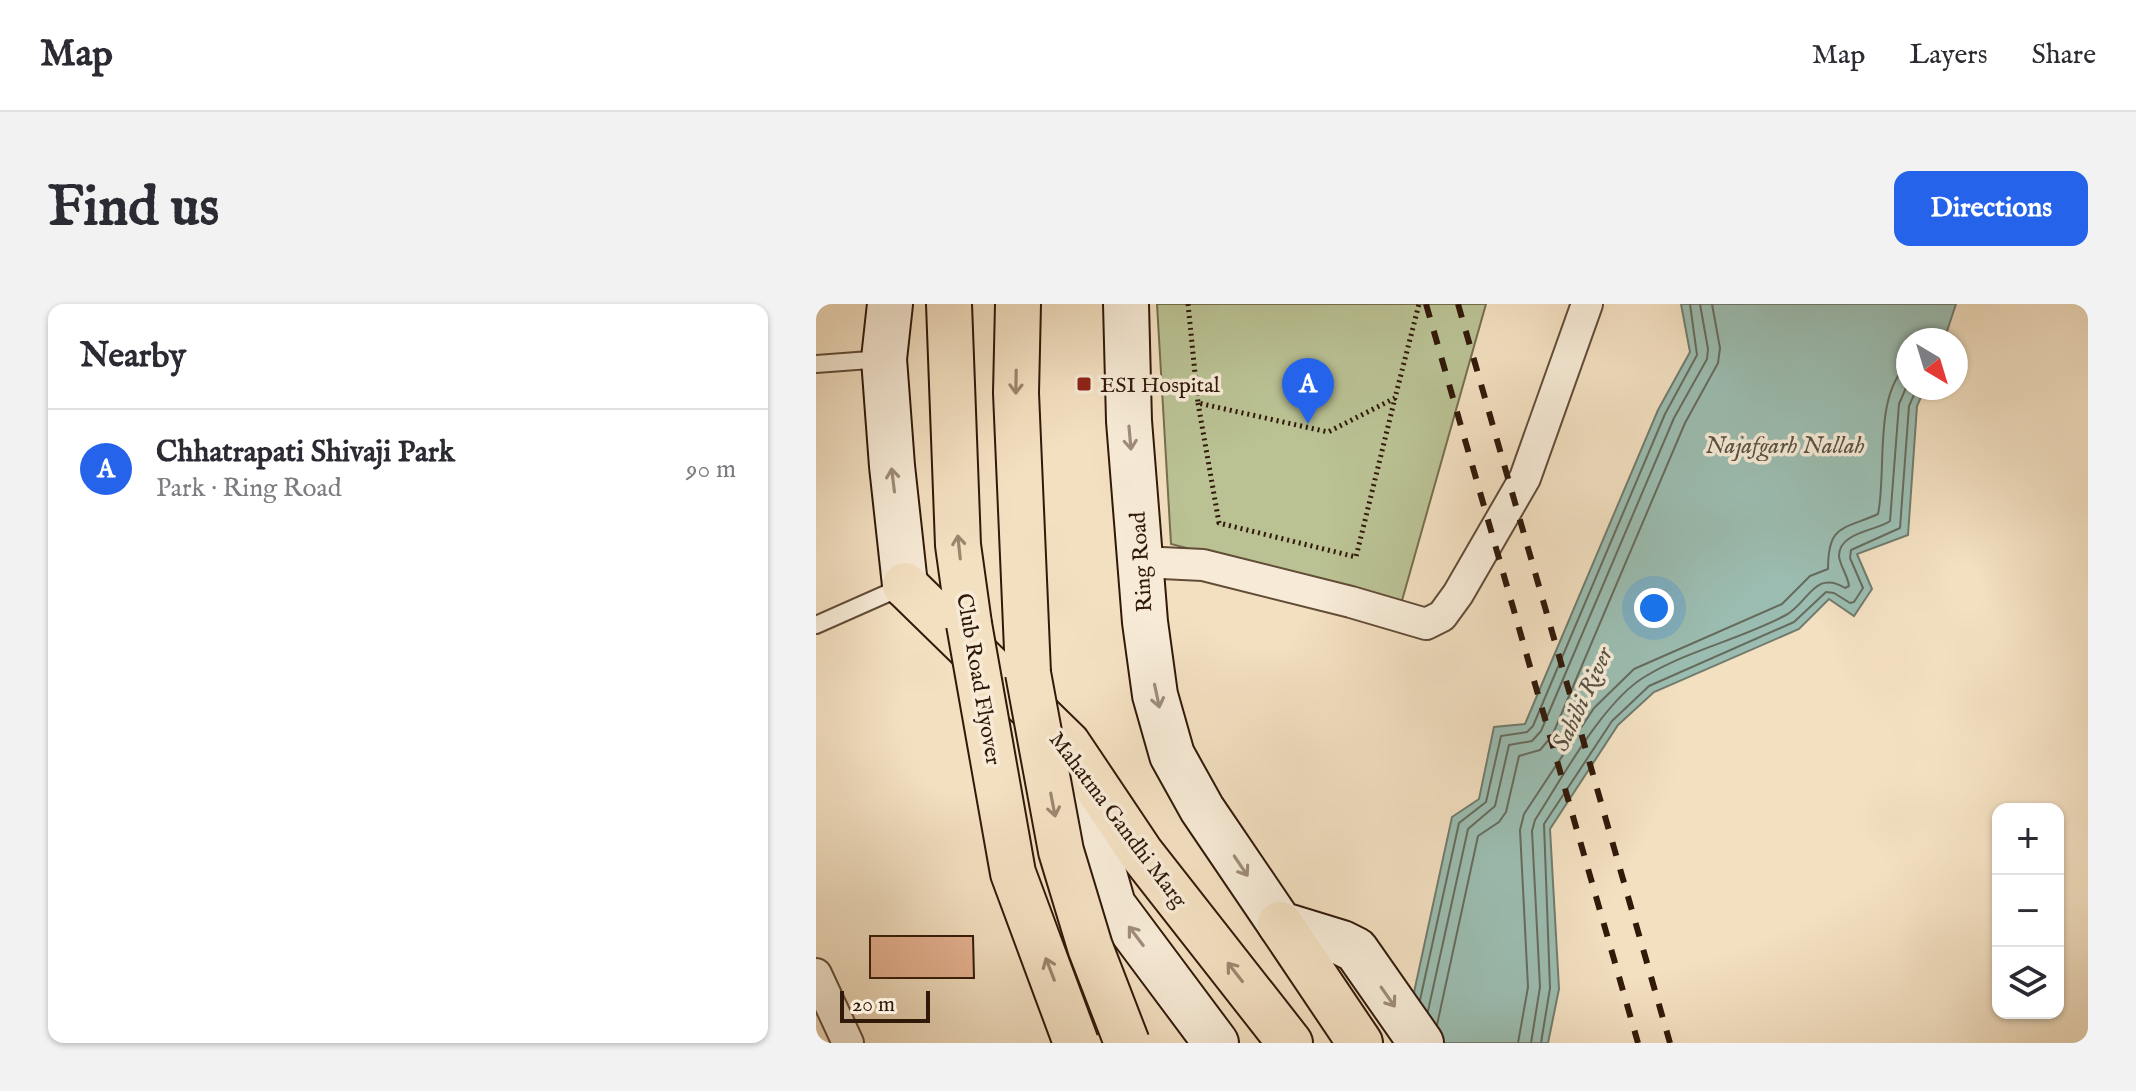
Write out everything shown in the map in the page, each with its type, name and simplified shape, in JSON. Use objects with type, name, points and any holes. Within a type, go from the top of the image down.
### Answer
[{"type":"main road","name":"Club Road Flyover","points":[[949,304],[958,545],[969,624],[1013,873],[1076,1043]]},
{"type":"main road","points":[[1018,304],[1016,393],[1028,673],[1061,851],[1090,947],[1127,1043]]},
{"type":"main road","name":"Ring Road","points":[[1126,304],[1129,421],[1145,622],[1155,695],[1172,755],[1202,809],[1280,924]]},
{"type":"main road","points":[[890,306],[884,359],[905,585]]},
{"type":"main road","name":"Mahatma Gandhi Marg","points":[[905,585],[1068,744],[1141,853],[1286,1038]]},
{"type":"main road","points":[[1068,744],[1113,905],[1216,1043]]},
{"type":"main road","points":[[1280,924],[1356,950],[1421,1043]]},
{"type":"main road","points":[[1280,924],[1360,1043]]},
{"type":"street","points":[[1141,562],[1203,565],[1426,624],[1442,616],[1525,478],[1587,304]]},
{"type":"street","points":[[816,974],[848,1043]]},
{"type":"lane","points":[[816,364],[884,359]]},
{"type":"lane","points":[[816,625],[905,585]]},
{"type":"path","points":[[1188,304],[1198,403],[1219,523],[1356,557],[1419,304]]},
{"type":"path","points":[[1198,403],[1328,432],[1395,398]]},
{"type":"green space","points":[[1157,304],[1486,304],[1401,604],[1171,544]]},
{"type":"water","name":"Najafgarh Nallah","points":[[1681,304],[1956,304],[1948,328],[1896,328],[1896,400],[1920,400],[1908,535],[1857,554],[1872,589],[1854,616],[1829,599],[1799,629],[1654,692],[1618,725],[1550,829],[1559,989],[1548,1043],[1400,1043],[1408,1020],[1452,817],[1479,799],[1494,727],[1525,724],[1658,410],[1690,352]]},
{"type":"building","points":[[870,936],[973,936],[974,978],[870,978]]},
{"type":"railway","points":[[1426,304],[1638,1043]]},
{"type":"railway","points":[[1458,304],[1670,1043]]},
{"type":"place","name":"ESI Hospital","points":[[1084,384]]},
{"type":"place","name":"Chhatrapati Shivaji Park","points":[[1308,424]]},
{"type":"water label","name":"Sahibi River","points":[[1582,699]]}]
